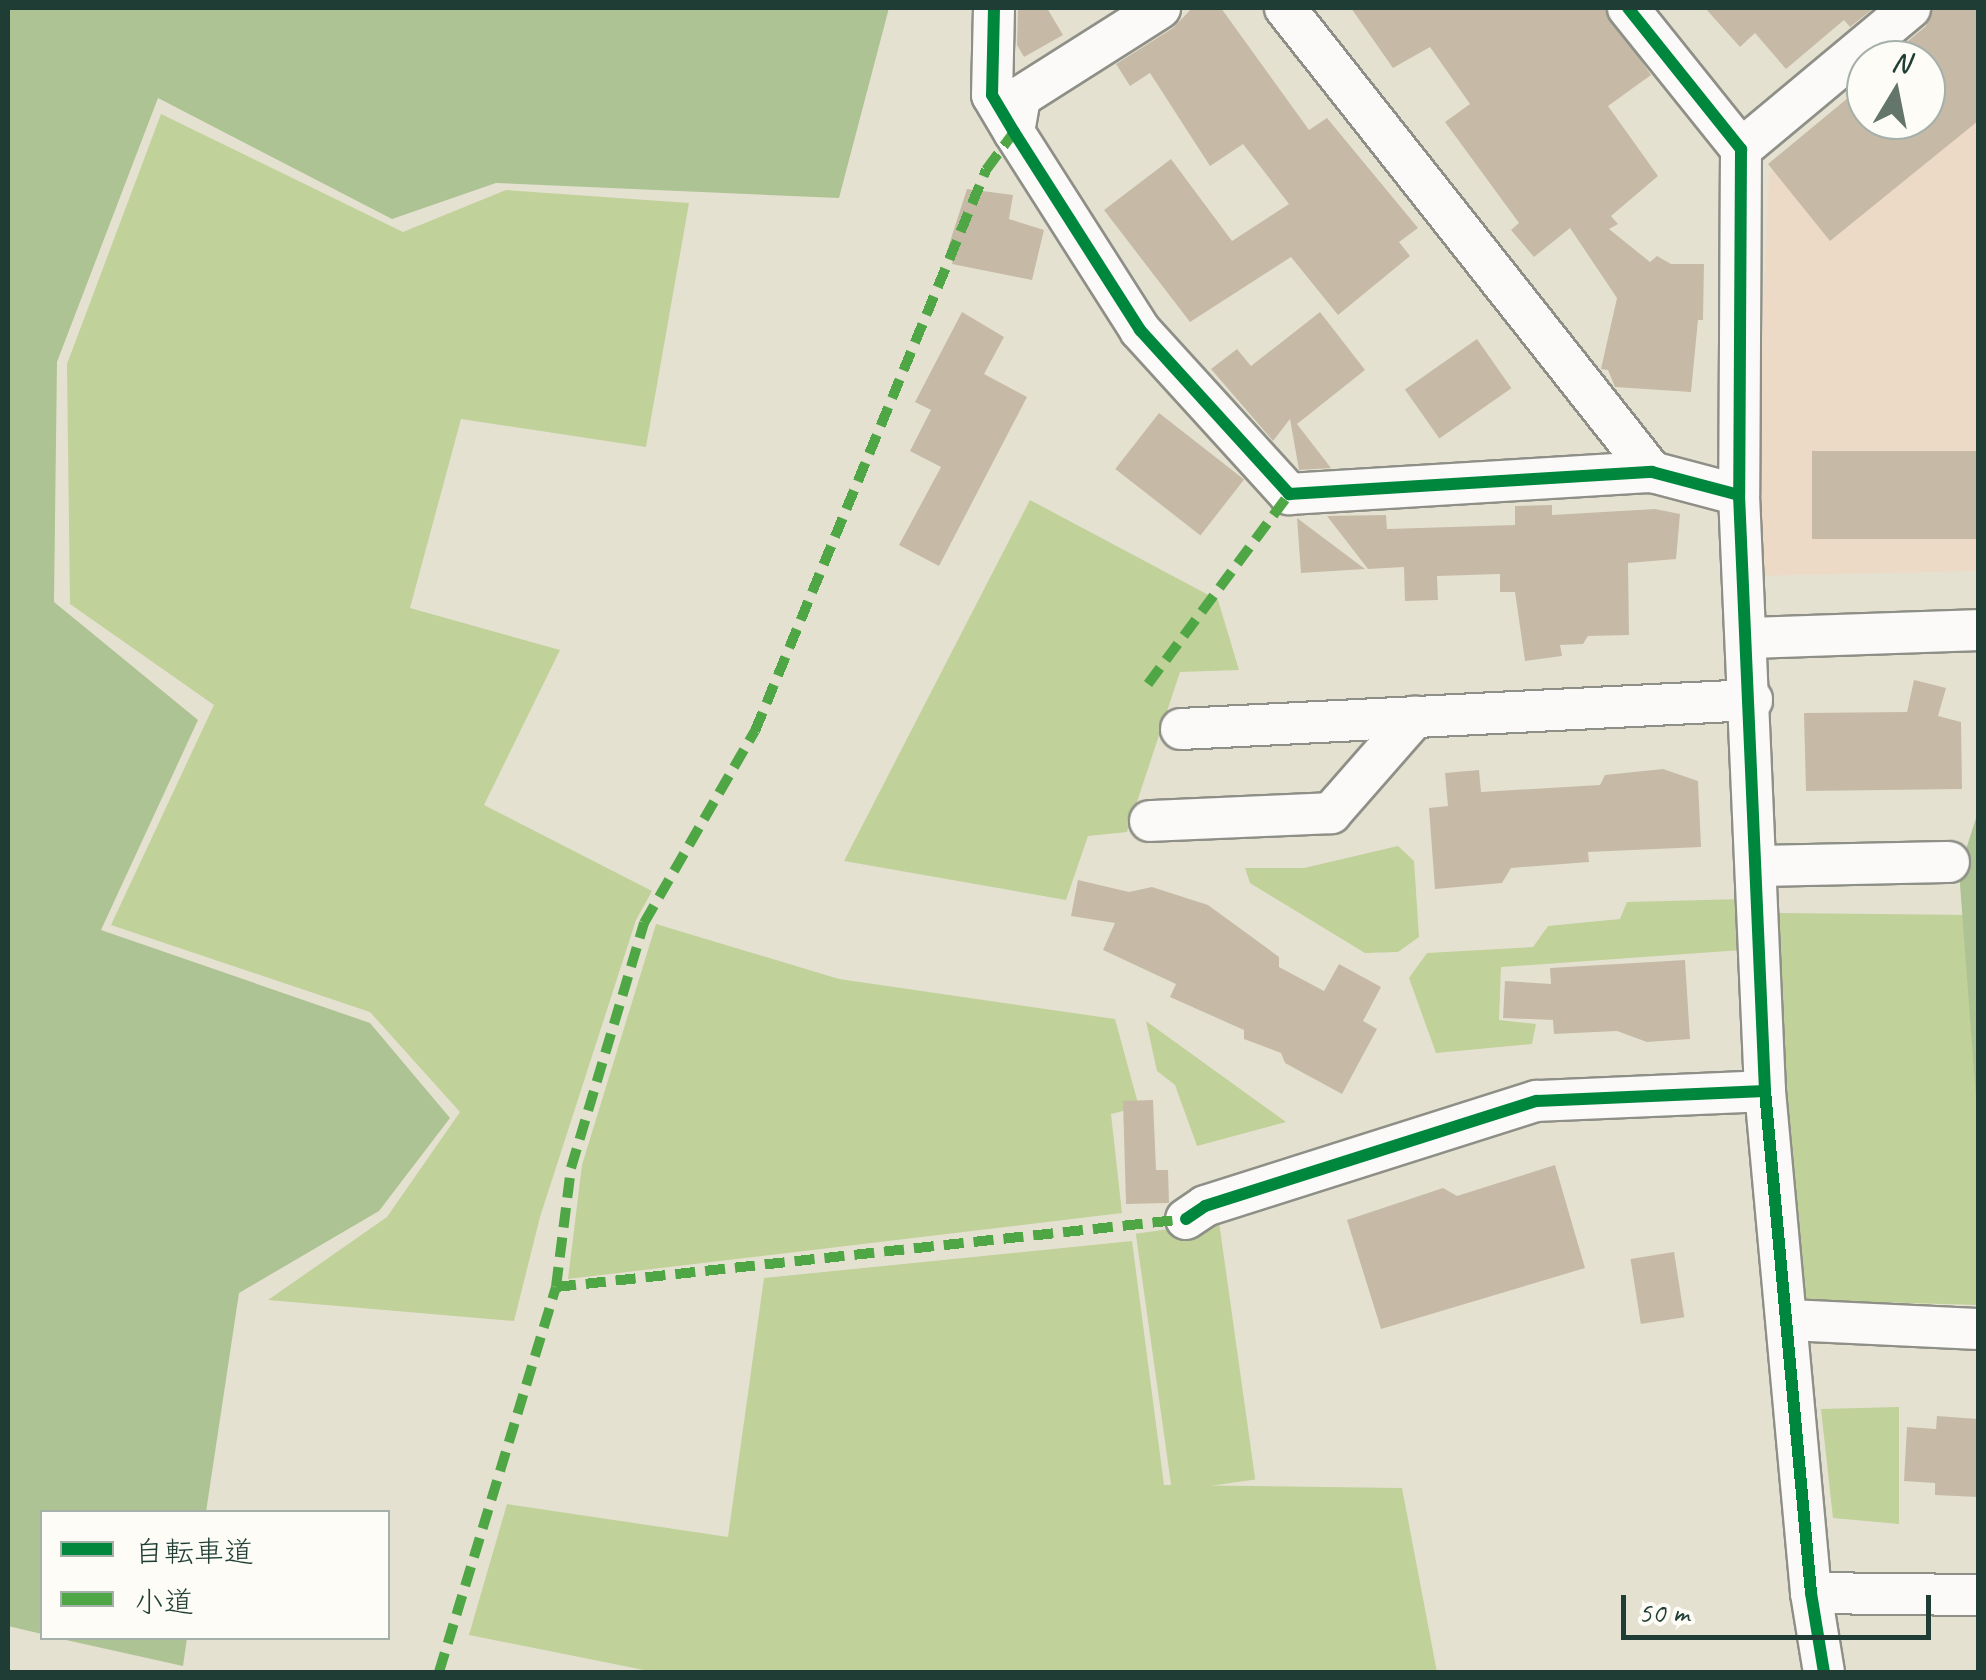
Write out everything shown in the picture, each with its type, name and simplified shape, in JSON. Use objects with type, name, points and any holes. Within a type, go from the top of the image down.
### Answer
[{"type":"street","points":[[994,8],[992,95],[1014,132],[1140,330],[1289,494],[1652,472],[1739,495]]},
{"type":"street","points":[[1014,132],[1020,97],[1160,8]]},
{"type":"street","points":[[1285,8],[1652,472]]},
{"type":"street","points":[[1628,8],[1742,149],[1739,495],[1750,638],[1765,1091],[1810,1593],[1824,1672]]},
{"type":"street","points":[[1742,149],[1910,8]]},
{"type":"street","points":[[1750,638],[1978,630]]},
{"type":"street","points":[[1181,728],[1752,700]]},
{"type":"street","points":[[1150,822],[1331,813],[1415,717]]},
{"type":"street","points":[[1757,866],[1949,862]]},
{"type":"street","points":[[1186,1219],[1206,1206],[1537,1101],[1765,1091]]},
{"type":"street","points":[[1788,1320],[1978,1329]]},
{"type":"street","points":[[1810,1593],[1978,1595]]},
{"type":"shaded area","points":[[1959,8],[1978,8],[1978,571],[1753,576],[1769,174],[1846,107],[1846,140],[1946,140],[1946,40],[1922,40]]},
{"type":"green space","points":[[8,8],[889,8],[839,198],[496,183],[392,219],[158,98],[57,362],[54,602],[198,720],[101,930],[370,1023],[450,1118],[379,1211],[239,1293],[206,1510],[40,1510],[40,1634],[8,1626]]},
{"type":"green space","points":[[161,114],[403,232],[506,190],[689,203],[646,447],[461,419],[410,608],[560,650],[484,805],[652,891],[636,920],[540,1217],[514,1321],[268,1300],[387,1217],[460,1112],[370,1012],[111,925],[214,705],[70,604],[67,364]]},
{"type":"green space","points":[[1030,500],[1218,600],[1239,670],[1180,672],[1127,832],[1088,836],[1066,900],[844,861]]},
{"type":"green space","points":[[1978,812],[1978,1124],[1959,871]]},
{"type":"green space","points":[[1398,846],[1414,861],[1419,937],[1398,952],[1365,953],[1250,883],[1245,868],[1304,868]]},
{"type":"green space","points":[[1743,899],[1742,950],[1501,967],[1499,1020],[1536,1024],[1532,1044],[1436,1053],[1409,978],[1427,953],[1533,947],[1548,926],[1620,919],[1627,902]]},
{"type":"green space","points":[[1772,913],[1975,915],[1978,1305],[1801,1300]]},
{"type":"green space","points":[[656,924],[839,979],[1115,1019],[1139,1107],[1111,1114],[1122,1213],[568,1279],[582,1165]]},
{"type":"green space","points":[[1146,1021],[1286,1122],[1197,1146],[1175,1085],[1157,1071]]},
{"type":"green space","points":[[1219,1222],[1255,1479],[1172,1491],[1136,1234]]},
{"type":"green space","points":[[1132,1241],[1164,1485],[1402,1488],[1437,1672],[654,1672],[469,1635],[507,1504],[728,1537],[764,1278]]},
{"type":"green space","points":[[1899,1407],[1899,1524],[1833,1518],[1821,1409]]},
{"type":"green space","points":[[66,1640],[187,1640],[183,1666]]},
{"type":"building","points":[[1018,8],[1047,8],[1063,35],[1024,57],[1017,45]]},
{"type":"building","points":[[1192,8],[1221,8],[1309,130],[1327,118],[1418,228],[1399,242],[1410,256],[1338,315],[1291,257],[1190,322],[1104,210],[1171,159],[1232,241],[1289,204],[1243,144],[1210,166],[1150,73],[1130,86],[1116,64],[1173,28]]},
{"type":"building","points":[[1351,8],[1605,8],[1651,75],[1608,106],[1658,176],[1611,216],[1618,224],[1609,229],[1650,262],[1657,256],[1671,264],[1704,264],[1703,320],[1698,320],[1691,392],[1615,387],[1608,370],[1601,369],[1617,298],[1570,228],[1534,257],[1511,230],[1519,223],[1445,122],[1470,104],[1430,47],[1393,68]]},
{"type":"building","points":[[1705,8],[1874,8],[1850,27],[1844,20],[1786,69],[1755,33],[1740,47]]},
{"type":"building","points":[[1933,8],[1978,8],[1978,121],[1830,241],[1768,164],[1846,100],[1846,140],[1946,140],[1946,40],[1909,40],[1926,26]]},
{"type":"building","points":[[967,189],[1013,195],[1009,219],[1044,230],[1032,280],[952,264],[954,256],[946,254]]},
{"type":"building","points":[[962,312],[1004,337],[984,374],[1027,397],[939,566],[899,545],[941,467],[910,451],[931,410],[915,402]]},
{"type":"building","points":[[1320,312],[1365,370],[1297,424],[1331,468],[1299,470],[1290,419],[1273,441],[1211,369],[1237,349],[1251,366]]},
{"type":"building","points":[[1477,339],[1511,388],[1439,439],[1405,389]]},
{"type":"building","points":[[1159,413],[1244,479],[1200,535],[1115,469]]},
{"type":"building","points":[[1812,451],[1978,451],[1978,539],[1812,539]]},
{"type":"building","points":[[1552,505],[1552,515],[1655,509],[1680,514],[1676,559],[1628,563],[1629,635],[1588,636],[1583,644],[1560,645],[1562,656],[1525,661],[1515,592],[1500,592],[1500,574],[1437,576],[1438,600],[1405,601],[1404,567],[1368,569],[1327,516],[1386,515],[1387,529],[1515,525],[1515,506]]},
{"type":"building","points":[[1297,518],[1365,569],[1301,573]]},
{"type":"building","points":[[1914,680],[1946,688],[1938,716],[1961,722],[1962,789],[1806,791],[1804,713],[1907,712]]},
{"type":"building","points":[[1663,769],[1698,781],[1701,847],[1588,852],[1589,862],[1511,868],[1502,883],[1435,889],[1429,808],[1448,806],[1445,773],[1479,770],[1481,792],[1600,785],[1605,775]]},
{"type":"building","points":[[1078,880],[1129,892],[1152,887],[1208,905],[1279,957],[1279,967],[1324,991],[1339,964],[1381,987],[1363,1021],[1377,1029],[1342,1094],[1285,1063],[1281,1053],[1244,1039],[1244,1030],[1170,997],[1176,984],[1103,950],[1115,923],[1071,916]]},
{"type":"building","points":[[1685,960],[1690,1039],[1647,1042],[1617,1031],[1554,1034],[1553,1020],[1503,1018],[1505,981],[1551,984],[1550,968]]},
{"type":"building","points":[[1153,1100],[1156,1170],[1168,1170],[1169,1203],[1126,1204],[1123,1101]]},
{"type":"building","points":[[1555,1165],[1585,1268],[1381,1329],[1347,1220],[1443,1188],[1457,1196]]},
{"type":"building","points":[[1674,1252],[1684,1317],[1641,1324],[1631,1259]]},
{"type":"building","points":[[1937,1416],[1978,1419],[1978,1497],[1935,1495],[1935,1483],[1904,1481],[1907,1427],[1936,1429]]},
{"type":"marked path","points":[[439,1672],[556,1287],[571,1168],[644,923],[755,731],[986,170],[1014,132]]},
{"type":"marked path","points":[[1148,684],[1289,494]]},
{"type":"marked path","points":[[556,1287],[1186,1219]]},
{"type":"cycle path","points":[[994,8],[992,95],[1014,132],[1140,330],[1289,494],[1652,472],[1739,495]]},
{"type":"cycle path","points":[[1628,8],[1741,149],[1739,495],[1765,1091],[1811,1593],[1824,1672]]},
{"type":"cycle path","points":[[1186,1219],[1205,1206],[1537,1101],[1765,1091]]}]
